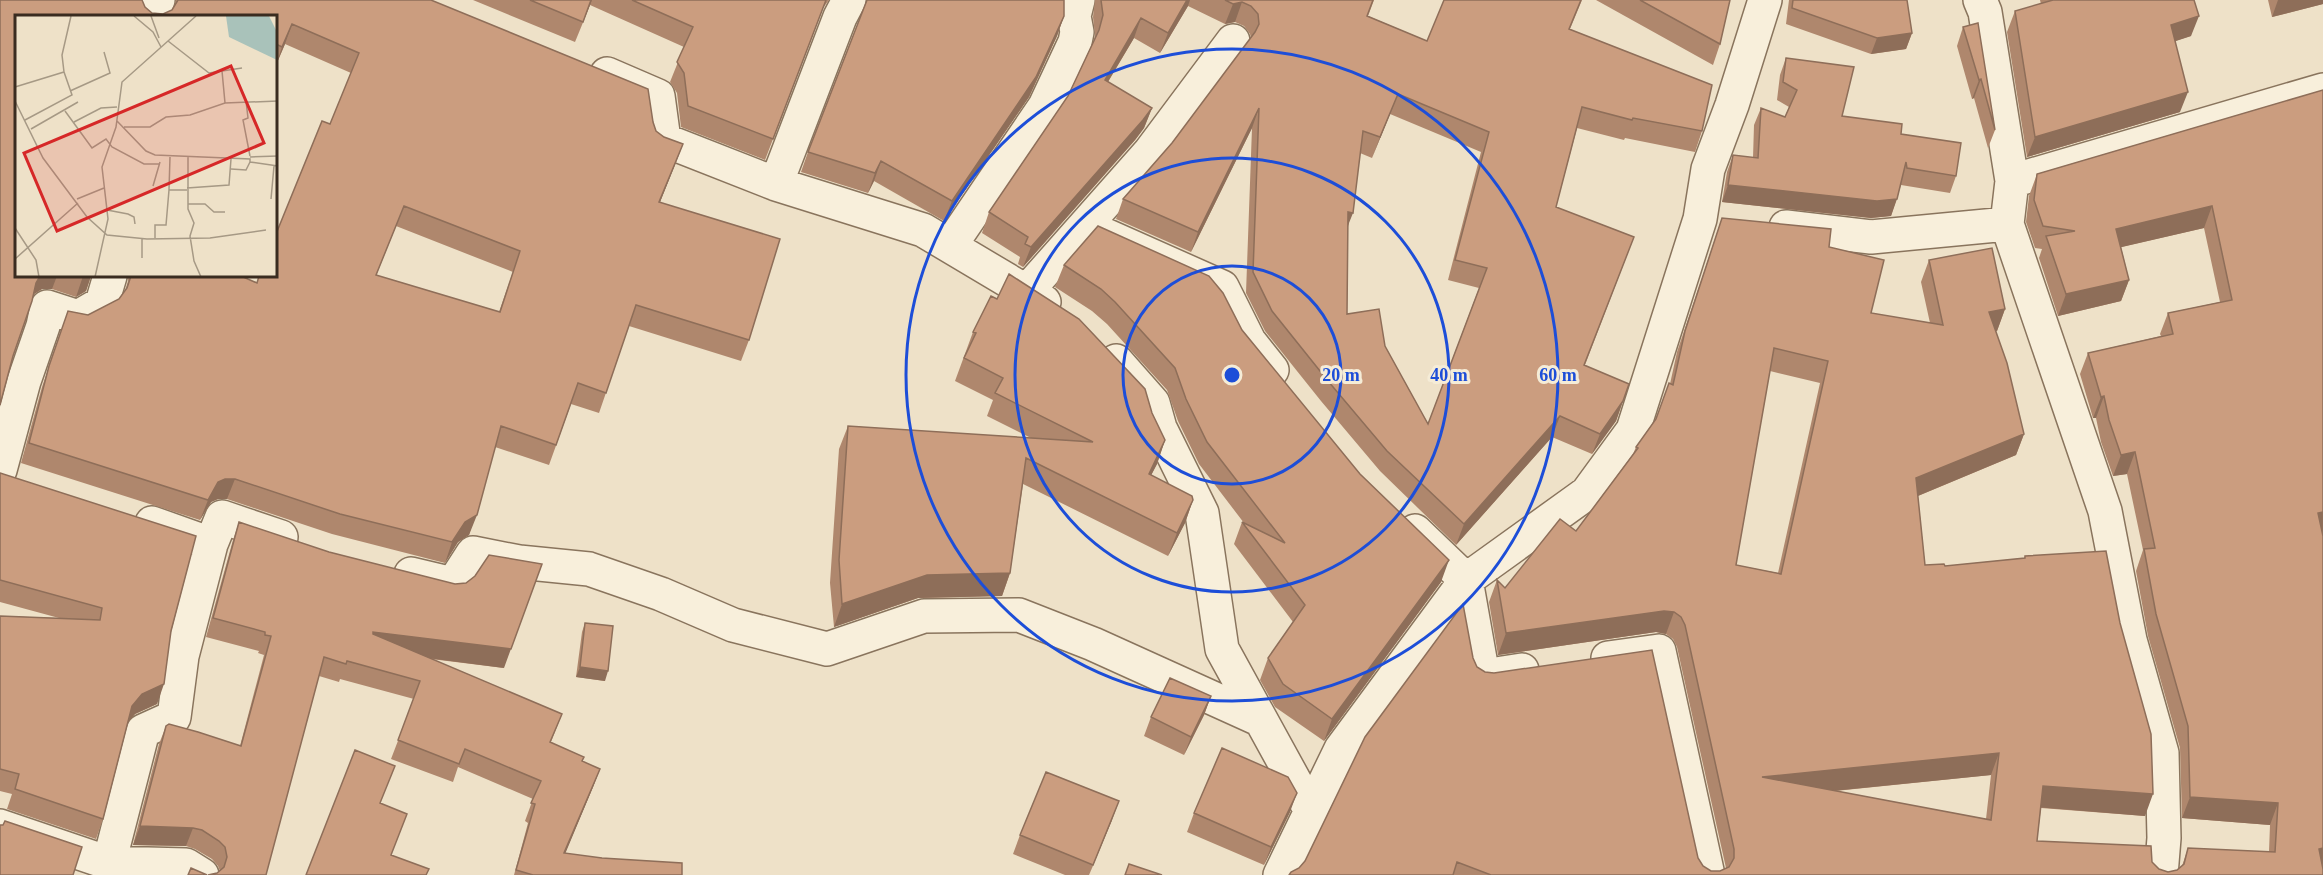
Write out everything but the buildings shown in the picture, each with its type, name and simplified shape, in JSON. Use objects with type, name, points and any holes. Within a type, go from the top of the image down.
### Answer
[{"type":"street","points":[[152,15],[158,0]]},
{"type":"street","points":[[776,184],[840,17],[849,0]]},
{"type":"street","points":[[950,246],[1045,106],[1074,42],[1077,32],[1074,16],[1078,0]]},
{"type":"street","points":[[1280,875],[1341,748],[1467,580],[1587,493],[1633,430],[1728,221],[1708,169],[1732,105],[1765,0]]},
{"type":"street","points":[[1980,0],[1985,12],[2012,180],[2007,224],[2105,511],[2130,640],[2162,753],[2164,838],[2161,875]]},
{"type":"street","points":[[1027,291],[1150,152],[1233,41]]},
{"type":"street","points":[[584,65],[658,96],[664,140],[776,184],[923,230],[1027,291],[1084,330],[1153,403],[1160,428],[1203,513],[1222,649],[1311,811]]},
{"type":"street","points":[[2012,180],[2323,90]]},
{"type":"street","points":[[1728,221],[1871,237],[2007,224]]},
{"type":"street","points":[[1084,226],[1222,287],[1250,341],[1292,395]]},
{"type":"street","points":[[7,477],[24,381],[44,326],[47,307],[78,317],[102,303],[109,278]]},
{"type":"street","points":[[1391,508],[1467,580],[1483,676],[1659,651],[1708,875]]},
{"type":"street","points":[[122,514],[211,544]]},
{"type":"street","points":[[109,863],[143,730],[174,717],[182,656],[211,544],[222,518],[306,546]]},
{"type":"street","points":[[384,567],[453,584],[473,553],[519,562],[589,568],[661,594],[733,625],[827,649],[924,616],[1019,615],[1093,644],[1261,720]]},
{"type":"street","points":[[0,826],[109,863],[186,865],[202,875]]}]
